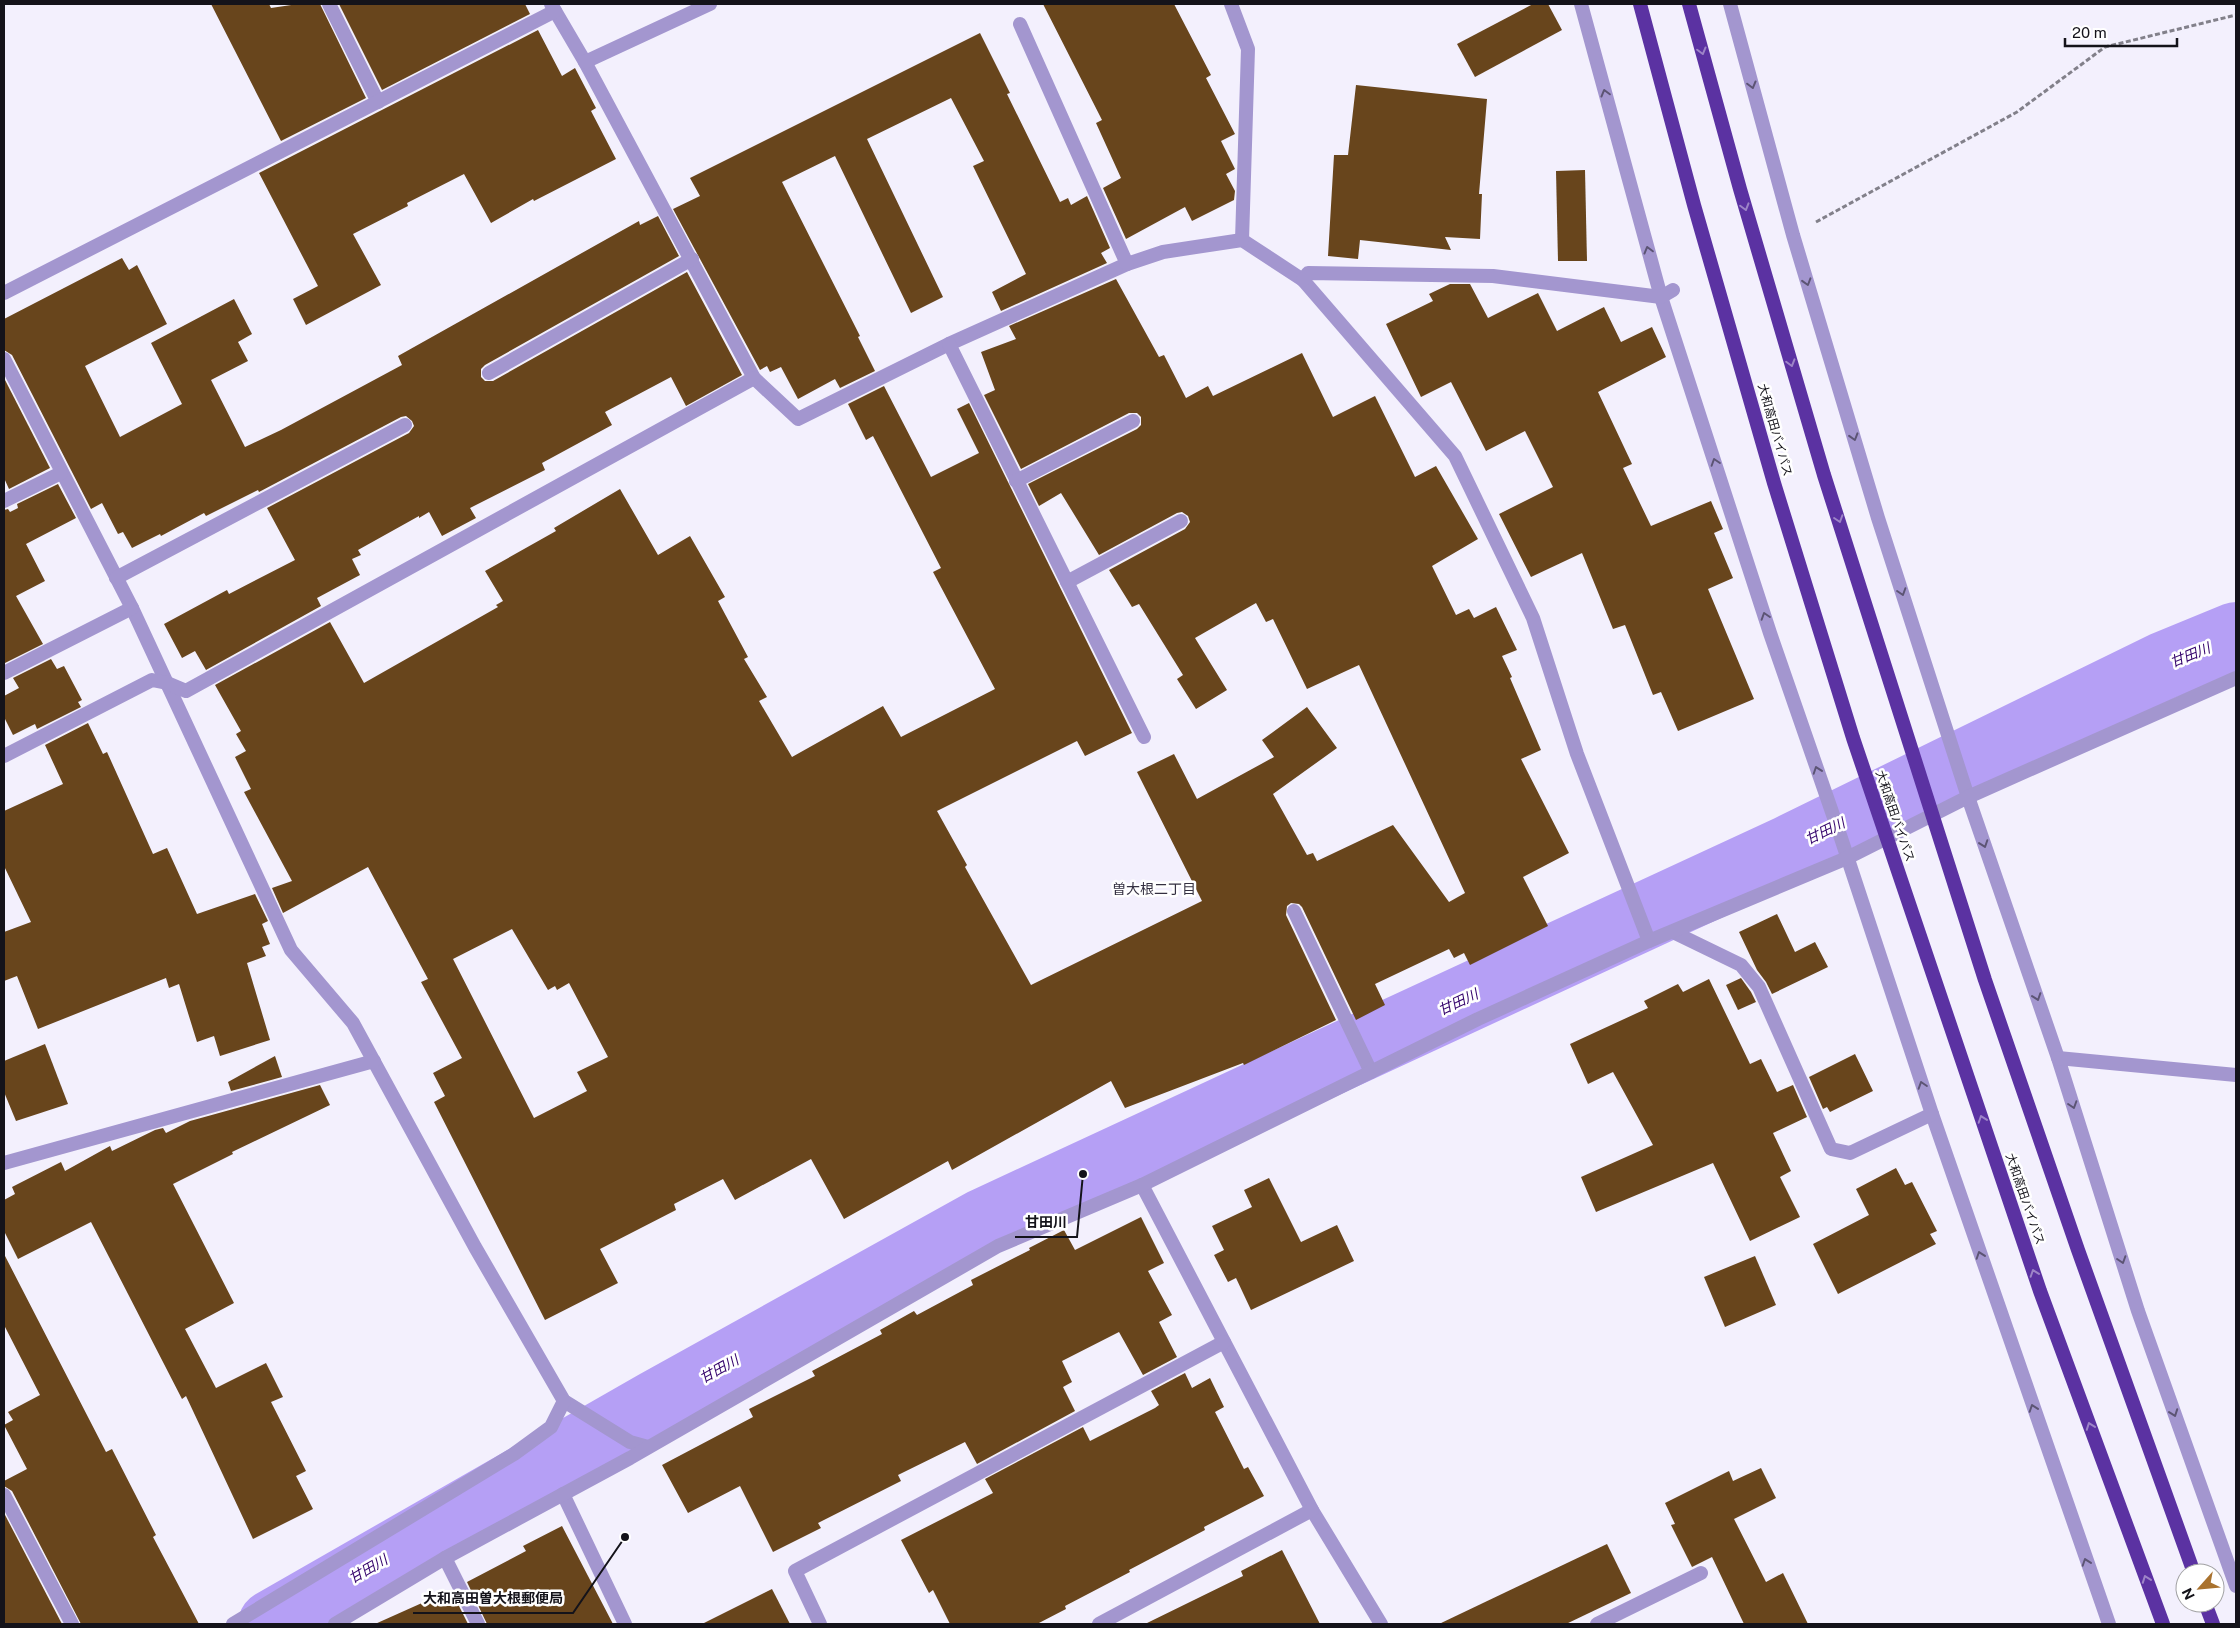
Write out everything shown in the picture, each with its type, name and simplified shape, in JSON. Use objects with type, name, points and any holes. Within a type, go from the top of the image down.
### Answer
[{"type":"highway","name":"大和高田バイパス","points":[[1640,4],[1694,206],[1769,464],[1853,738],[2040,1291],[2163,1624]]},
{"type":"highway","points":[[1689,4],[1740,189],[1824,475],[1985,980],[2078,1250],[2190,1563]]},
{"type":"street","points":[[329,4],[378,102]]},
{"type":"street","points":[[585,62],[710,4]]},
{"type":"street","points":[[1231,4],[1248,48],[1242,240]]},
{"type":"street","points":[[1581,4],[1767,624],[1841,838],[1932,1114],[2109,1624]]},
{"type":"street","points":[[1730,4],[1793,235],[1878,518],[1968,797],[2058,1058],[2138,1311],[2236,1586]]},
{"type":"street","points":[[4,293],[378,102],[553,8],[585,62],[754,378],[798,419],[949,344],[1127,264],[1163,252],[1242,240],[1303,280],[1454,456],[1533,618],[1577,754],[1649,941]]},
{"type":"street","points":[[1020,24],[1127,264]]},
{"type":"street","points":[[489,373],[692,259]]},
{"type":"street","points":[[1303,280],[1308,273],[1493,276],[1667,293]]},
{"type":"street","points":[[949,344],[1144,737]]},
{"type":"street","points":[[4,359],[132,608],[291,950],[353,1023],[475,1248],[564,1401],[630,1442],[648,1447]]},
{"type":"street","points":[[4,756],[152,680],[186,691],[754,378]]},
{"type":"street","points":[[1016,480],[1133,421]]},
{"type":"street","points":[[116,578],[405,425]]},
{"type":"street","points":[[4,501],[61,473]]},
{"type":"street","points":[[1067,582],[1181,521]]},
{"type":"street","points":[[4,673],[132,608]]},
{"type":"street","points":[[335,1624],[445,1558],[648,1447],[998,1246],[1142,1185],[1478,1019],[1649,941],[1847,858],[1968,797],[2236,678]]},
{"type":"street","points":[[1294,912],[1371,1072]]},
{"type":"street","points":[[1672,932],[1741,965],[1759,987],[1832,1148],[1850,1153],[1932,1114]]},
{"type":"street","points":[[2058,1058],[2236,1075]]},
{"type":"street","points":[[4,1163],[374,1061]]},
{"type":"street","points":[[1142,1185],[1312,1510],[1381,1624]]},
{"type":"street","points":[[820,1624],[795,1571],[1224,1342]]},
{"type":"street","points":[[232,1624],[514,1454],[551,1427],[564,1401]]},
{"type":"street","points":[[563,1494],[625,1624]]},
{"type":"street","points":[[4,1495],[72,1624]]},
{"type":"street","points":[[1099,1624],[1312,1510]]},
{"type":"street","points":[[445,1558],[478,1624]]},
{"type":"street","points":[[1597,1624],[1701,1573]]},
{"type":"path","points":[[1793,235],[2017,112],[2105,48],[2236,15]]},
{"type":"building","points":[[211,4],[269,4],[271,8],[298,4],[320,4],[366,98],[281,141]]},
{"type":"building","points":[[339,4],[525,4],[530,14],[382,90]]},
{"type":"building","points":[[1043,4],[1174,4],[1211,75],[1206,78],[1235,134],[1221,141],[1235,169],[1226,174],[1235,191],[1234,200],[1192,221],[1185,207],[1126,239],[1103,188],[1121,178],[1096,123],[1102,120]]},
{"type":"building","points":[[1533,4],[1548,4],[1562,30],[1475,77],[1457,44]]},
{"type":"building","points":[[538,30],[562,76],[575,68],[596,108],[591,111],[616,159],[534,201],[533,199],[491,223],[464,174],[407,203],[408,206],[353,234],[381,285],[306,325],[293,299],[318,286],[259,173]]},
{"type":"building","points":[[980,33],[1010,93],[1007,94],[1060,202],[1068,198],[1071,205],[1087,196],[1110,248],[1101,253],[1107,263],[1001,311],[992,292],[1026,274],[973,166],[984,161],[951,98],[867,139],[943,297],[911,313],[835,156],[782,182],[860,336],[858,337],[875,371],[840,388],[835,379],[798,399],[781,367],[770,372],[767,366],[760,370],[673,209],[700,196],[690,178]]},
{"type":"building","points":[[1356,85],[1487,99],[1479,194],[1482,194],[1480,239],[1445,237],[1451,250],[1360,240],[1358,259],[1328,256],[1334,155],[1348,155]]},
{"type":"building","points":[[1585,170],[1587,261],[1558,261],[1556,171]]},
{"type":"building","points":[[658,216],[679,256],[485,365],[481,369],[481,377],[485,381],[493,381],[687,272],[742,375],[686,406],[671,377],[605,412],[612,425],[542,463],[545,470],[470,508],[476,518],[442,536],[429,512],[358,550],[361,555],[352,559],[360,575],[317,598],[321,606],[206,670],[195,651],[182,658],[164,624],[227,590],[229,594],[295,560],[267,508],[409,433],[414,426],[412,421],[406,416],[401,417],[259,492],[258,490],[206,516],[204,513],[161,536],[160,534],[132,548],[123,532],[118,534],[102,503],[91,509],[12,355],[4,350],[4,319],[122,258],[129,270],[137,265],[167,324],[85,366],[120,437],[182,404],[151,343],[234,299],[252,334],[238,342],[248,361],[211,380],[245,447],[281,430],[402,365],[398,356],[639,221],[640,225]]},
{"type":"building","points":[[1116,279],[1159,357],[1164,355],[1186,398],[1208,386],[1213,396],[1302,353],[1333,417],[1375,396],[1415,477],[1436,466],[1478,539],[1432,566],[1456,615],[1469,609],[1474,618],[1496,607],[1517,650],[1502,656],[1541,750],[1521,759],[1569,853],[1523,877],[1548,926],[1470,965],[1464,953],[1454,958],[1449,949],[1375,984],[1385,1005],[1356,1020],[1302,907],[1299,904],[1291,903],[1287,906],[1286,915],[1336,1020],[1244,1065],[1243,1063],[1125,1108],[1111,1081],[952,1170],[948,1161],[844,1219],[811,1159],[735,1200],[723,1179],[674,1204],[676,1210],[600,1249],[618,1283],[545,1320],[434,1102],[445,1096],[433,1073],[462,1058],[421,982],[428,979],[368,867],[283,913],[272,888],[292,881],[244,792],[251,789],[235,757],[246,751],[236,734],[241,731],[215,685],[330,622],[364,683],[498,607],[496,605],[503,601],[485,571],[556,531],[554,528],[620,489],[658,555],[690,536],[725,597],[718,601],[748,657],[744,659],[767,697],[759,701],[792,757],[883,706],[901,737],[995,689],[933,572],[941,568],[873,436],[866,440],[848,404],[884,386],[931,477],[979,453],[957,409],[969,403],[1132,733],[1085,756],[1077,741],[937,811],[967,865],[965,867],[1031,985],[1202,901],[1137,772],[1174,754],[1197,799],[1274,757],[1262,740],[1307,707],[1337,748],[1273,794],[1307,855],[1313,853],[1317,861],[1393,825],[1449,902],[1465,893],[1359,665],[1307,689],[1273,619],[1266,622],[1256,603],[1195,638],[1227,690],[1196,709],[1177,679],[1183,675],[1139,604],[1132,607],[1109,570],[1185,529],[1190,522],[1188,516],[1182,512],[1177,513],[1099,555],[1061,493],[1039,506],[1028,484],[1137,429],[1141,425],[1141,417],[1137,413],[1129,413],[1021,469],[984,395],[995,390],[981,352],[1016,339],[1009,326]],"holes":[[[512,929],[548,990],[555,986],[557,990],[569,983],[608,1057],[577,1072],[587,1091],[534,1118],[453,959]]]},
{"type":"building","points":[[1450,284],[1470,284],[1488,318],[1538,293],[1557,331],[1604,307],[1621,342],[1652,327],[1666,357],[1598,392],[1632,464],[1623,468],[1651,526],[1711,501],[1723,529],[1714,533],[1733,578],[1708,589],[1754,699],[1678,731],[1661,692],[1653,695],[1625,625],[1613,629],[1582,553],[1531,577],[1499,514],[1553,487],[1525,431],[1486,451],[1451,382],[1421,397],[1386,324],[1433,301],[1429,294]]},
{"type":"building","points":[[4,378],[50,468],[9,489],[4,478]]},
{"type":"building","points":[[58,484],[76,518],[26,544],[45,581],[16,596],[43,644],[5,663],[4,510],[8,509],[10,512],[18,508],[17,504]]},
{"type":"building","points":[[51,659],[57,669],[64,666],[82,700],[78,702],[81,707],[37,729],[35,724],[13,735],[4,717],[4,696],[19,688],[13,678]]},
{"type":"building","points":[[88,723],[103,754],[107,752],[153,854],[167,848],[197,914],[255,894],[268,921],[262,924],[270,944],[262,947],[266,956],[247,963],[270,1040],[220,1056],[214,1036],[197,1042],[179,984],[169,988],[166,978],[38,1029],[17,976],[4,981],[4,932],[31,922],[4,866],[4,811],[63,784],[45,745]]},
{"type":"building","points":[[1777,914],[1795,952],[1815,942],[1828,967],[1772,994],[1757,970],[1739,932]]},
{"type":"building","points":[[1741,978],[1756,1002],[1738,1010],[1726,985]]},
{"type":"building","points":[[1709,979],[1750,1064],[1761,1059],[1777,1092],[1793,1085],[1807,1117],[1773,1133],[1791,1171],[1780,1177],[1800,1217],[1750,1241],[1713,1163],[1596,1212],[1581,1177],[1653,1145],[1613,1072],[1588,1084],[1570,1044],[1648,1008],[1644,1001],[1678,984],[1683,992]]},
{"type":"building","points":[[45,1044],[68,1104],[16,1121],[4,1092],[4,1061]]},
{"type":"building","points":[[1855,1054],[1873,1091],[1830,1112],[1827,1107],[1823,1109],[1809,1077]]},
{"type":"building","points":[[275,1056],[282,1077],[231,1091],[228,1082]]},
{"type":"building","points":[[320,1085],[330,1105],[232,1152],[233,1154],[173,1184],[234,1303],[185,1329],[216,1388],[266,1363],[283,1397],[271,1402],[306,1471],[296,1476],[313,1509],[253,1539],[186,1396],[182,1399],[91,1222],[18,1259],[4,1231],[4,1200],[15,1194],[12,1187],[61,1162],[65,1171],[110,1146],[112,1151],[155,1130],[163,1128],[166,1133],[190,1121]]},
{"type":"building","points":[[1896,1168],[1905,1185],[1912,1182],[1937,1231],[1930,1234],[1936,1244],[1838,1294],[1813,1244],[1869,1215],[1856,1189]]},
{"type":"building","points":[[1269,1178],[1301,1242],[1337,1225],[1354,1261],[1251,1310],[1236,1278],[1228,1282],[1214,1255],[1224,1250],[1212,1226],[1252,1207],[1244,1190]]},
{"type":"building","points":[[1141,1217],[1164,1263],[1148,1271],[1172,1315],[1159,1322],[1177,1357],[1143,1375],[1119,1332],[1062,1361],[1072,1382],[1063,1387],[1075,1411],[977,1464],[965,1442],[898,1475],[901,1481],[818,1523],[821,1528],[773,1552],[740,1486],[688,1513],[662,1465],[753,1417],[749,1409],[815,1376],[812,1371],[882,1334],[880,1330],[914,1311],[917,1315],[973,1285],[971,1280],[1030,1250],[1029,1248],[1064,1230],[1075,1250]]},
{"type":"building","points":[[4,1254],[106,1452],[112,1449],[156,1535],[153,1537],[199,1624],[81,1624],[12,1491],[4,1486],[4,1481],[27,1469],[4,1425],[13,1420],[8,1412],[40,1395],[4,1325]]},
{"type":"building","points":[[1755,1256],[1776,1305],[1725,1327],[1704,1277]]},
{"type":"building","points":[[1185,1373],[1192,1388],[1210,1378],[1224,1407],[1215,1412],[1244,1469],[1248,1467],[1264,1496],[1204,1527],[1205,1530],[1129,1570],[1130,1572],[1065,1606],[1066,1609],[1037,1624],[950,1624],[933,1590],[929,1593],[901,1540],[993,1493],[985,1479],[1083,1427],[1090,1441],[1155,1408],[1159,1405],[1151,1391]]},
{"type":"building","points":[[1761,1468],[1776,1498],[1734,1519],[1766,1582],[1783,1573],[1808,1624],[1744,1624],[1712,1557],[1692,1567],[1671,1525],[1675,1524],[1665,1503],[1729,1471],[1733,1481]]},
{"type":"building","points":[[4,1513],[62,1624],[4,1624]]},
{"type":"building","points":[[562,1526],[613,1624],[487,1624],[467,1582],[526,1551],[523,1546]]},
{"type":"building","points":[[1607,1544],[1631,1593],[1566,1624],[1439,1624]]},
{"type":"building","points":[[1282,1550],[1320,1624],[1145,1624],[1243,1576],[1241,1571]]},
{"type":"building","points":[[772,1589],[790,1624],[702,1624]]},
{"type":"building","points":[[451,1590],[468,1624],[375,1624]]},
{"type":"waterway","name":"甘田川","points":[[272,1624],[656,1404],[984,1222],[1789,849],[2163,666],[2236,636]]},
{"type":"place","name":"甘田川","points":[[1083,1174]]},
{"type":"place","name":"大和高田曽大根郵便局","points":[[625,1537]]},
{"type":"district","name":"曽大根二丁目","points":[[1154,889]]}]
